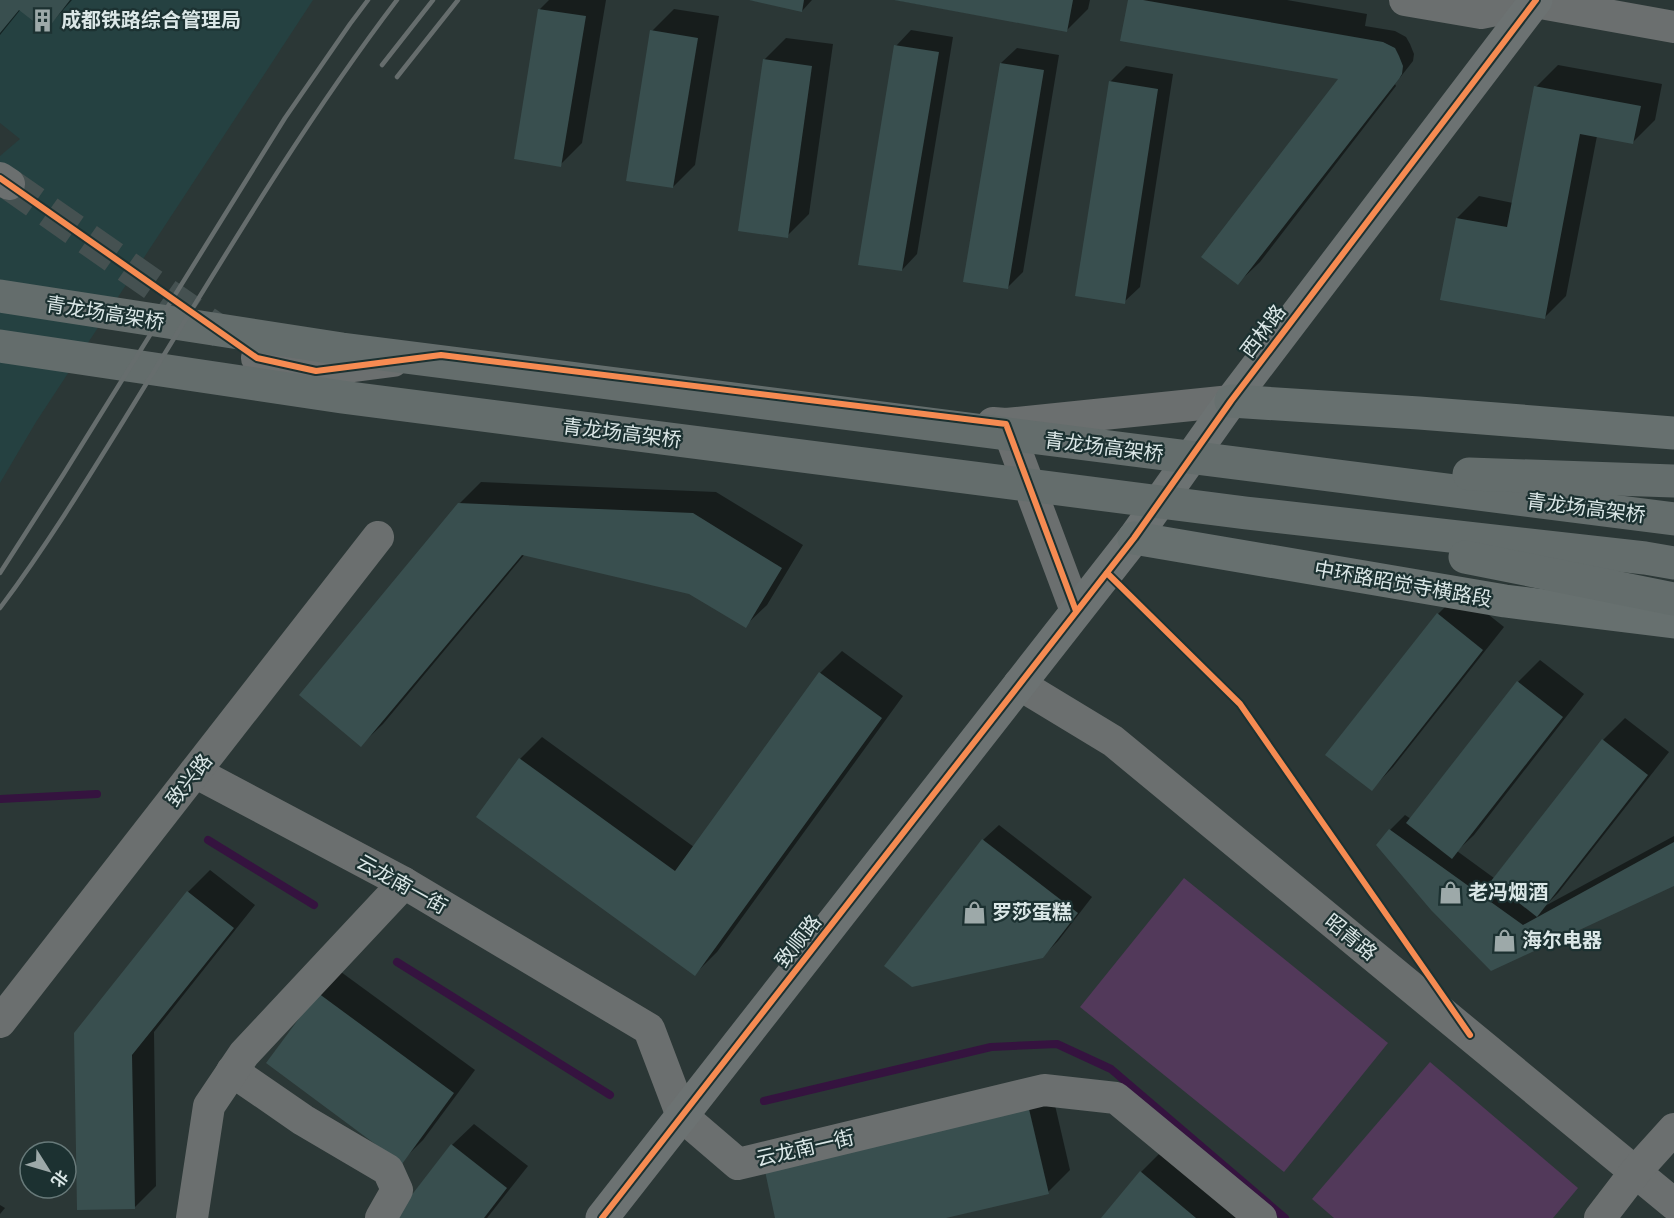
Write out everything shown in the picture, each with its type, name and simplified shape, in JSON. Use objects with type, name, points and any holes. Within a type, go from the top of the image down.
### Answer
[{"type":"highway","name":"青龙场高架桥","points":[[0,296],[342,349],[1674,519]]},
{"type":"highway","name":"青龙场高架桥","points":[[0,345],[342,397],[1246,513],[1674,563]]},
{"type":"highway","points":[[1260,467],[1674,481]]},
{"type":"highway","points":[[1246,513],[1674,599]]},
{"type":"main road","points":[[1231,401],[1674,433]]},
{"type":"main road","name":"中环路昭觉寺横路段","points":[[1134,538],[1505,601],[1674,622]]},
{"type":"street","points":[[1405,0],[1481,13],[1535,1],[1674,27]]},
{"type":"street","name":"西林路","points":[[1019,684],[1134,538],[1231,401],[1535,1]]},
{"type":"street","points":[[257,358],[316,371],[441,355],[1006,424],[1231,401]]},
{"type":"street","points":[[1006,424],[1076,611]]},
{"type":"street","name":"致兴路","points":[[0,1022],[378,537]]},
{"type":"street","name":"致顺路","points":[[602,1218],[1019,684]]},
{"type":"street","name":"昭青路","points":[[1019,684],[1113,741],[1674,1204]]},
{"type":"street","name":"云龙南一街","points":[[195,772],[404,883],[649,1029],[682,1116],[738,1164],[1044,1090],[1116,1098],[1261,1218]]},
{"type":"street","points":[[192,1218],[208,1106],[244,1054],[404,883]]},
{"type":"street","points":[[232,1071],[303,1120],[388,1170],[397,1190],[381,1218]]},
{"type":"street","points":[[1600,1218],[1674,1129]]},
{"type":"shaded area","points":[[0,0],[313,0],[36,422],[0,483],[0,156],[20,139],[0,123]]},
{"type":"shaded area","points":[[1184,878],[1388,1043],[1284,1172],[1080,1007]]},
{"type":"shaded area","points":[[1430,1062],[1578,1188],[1553,1218],[1334,1218],[1312,1199]]},
{"type":"building","name":"成都铁路综合管理局","points":[[0,0],[70,0],[46,31],[19,10],[0,33]]},
{"type":"building","points":[[749,0],[804,0],[802,12]]},
{"type":"building","points":[[894,0],[1073,0],[1067,32]]},
{"type":"building","points":[[1128,0],[1143,0],[1383,42],[1395,48],[1403,66],[1399,79],[1238,285],[1201,257],[1338,79],[1120,41]]},
{"type":"building","points":[[538,9],[586,16],[561,167],[514,159]]},
{"type":"building","points":[[650,30],[698,38],[673,188],[626,181]]},
{"type":"building","points":[[894,45],[939,52],[902,271],[858,265]]},
{"type":"building","points":[[763,59],[812,66],[788,238],[738,231]]},
{"type":"building","points":[[1000,63],[1044,70],[1008,289],[963,282]]},
{"type":"building","points":[[1109,81],[1158,89],[1125,304],[1075,296]]},
{"type":"building","points":[[1534,86],[1641,106],[1633,144],[1580,134],[1545,319],[1440,300],[1456,218],[1507,227]]},
{"type":"building","points":[[458,503],[693,513],[782,568],[746,628],[689,594],[522,555],[361,747],[299,695]]},
{"type":"building","points":[[1437,613],[1483,650],[1372,791],[1325,755]]},
{"type":"building","points":[[819,672],[882,718],[695,976],[476,817],[519,758],[675,871]]},
{"type":"building","points":[[1517,681],[1563,717],[1452,859],[1406,823]]},
{"type":"building","points":[[1602,739],[1648,775],[1537,917],[1491,881]]},
{"type":"building","points":[[1389,829],[1523,925],[1674,842],[1674,886],[1491,971],[1431,910],[1376,845]]},
{"type":"building","points":[[982,839],[1078,913],[1043,958],[912,987],[884,966]]},
{"type":"building","points":[[187,891],[234,928],[132,1055],[135,1209],[77,1210],[78,1140],[76,1140],[74,1033]]},
{"type":"building","points":[[318,993],[454,1093],[402,1164],[266,1063]]},
{"type":"building","points":[[1029,1109],[1049,1194],[946,1218],[775,1218],[765,1171]]},
{"type":"building","points":[[451,1144],[507,1188],[484,1218],[394,1218]]},
{"type":"building","points":[[1140,1171],[1196,1218],[1101,1218]]},
{"type":"waterway","points":[[0,799],[97,794]]},
{"type":"waterway","points":[[208,840],[314,905]]},
{"type":"waterway","points":[[397,962],[610,1095]]},
{"type":"waterway","points":[[764,1101],[991,1047],[1057,1044],[1111,1069],[1285,1218]]},
{"type":"tunnel","points":[[9,184],[222,333]]},
{"type":"railway","points":[[0,573],[285,118],[368,0]]},
{"type":"railway","points":[[0,608],[68,509],[292,149],[397,0]]},
{"type":"railway","points":[[382,65],[433,0]]},
{"type":"railway","points":[[397,77],[458,0]]},
{"type":"cycle path","points":[[602,1218],[1134,538],[1231,401],[1536,0]]},
{"type":"cycle path","points":[[0,178],[257,358],[316,371],[441,355],[1006,424],[1076,611]]},
{"type":"cycle path","points":[[1107,573],[1240,704],[1470,1035]]},
{"type":"place","name":"成都铁路综合管理局","points":[[43,20]]},
{"type":"place","name":"老冯烟酒","points":[[1450,892]]},
{"type":"place","name":"罗莎蛋糕","points":[[974,912]]},
{"type":"place","name":"海尔电器","points":[[1504,940]]}]
